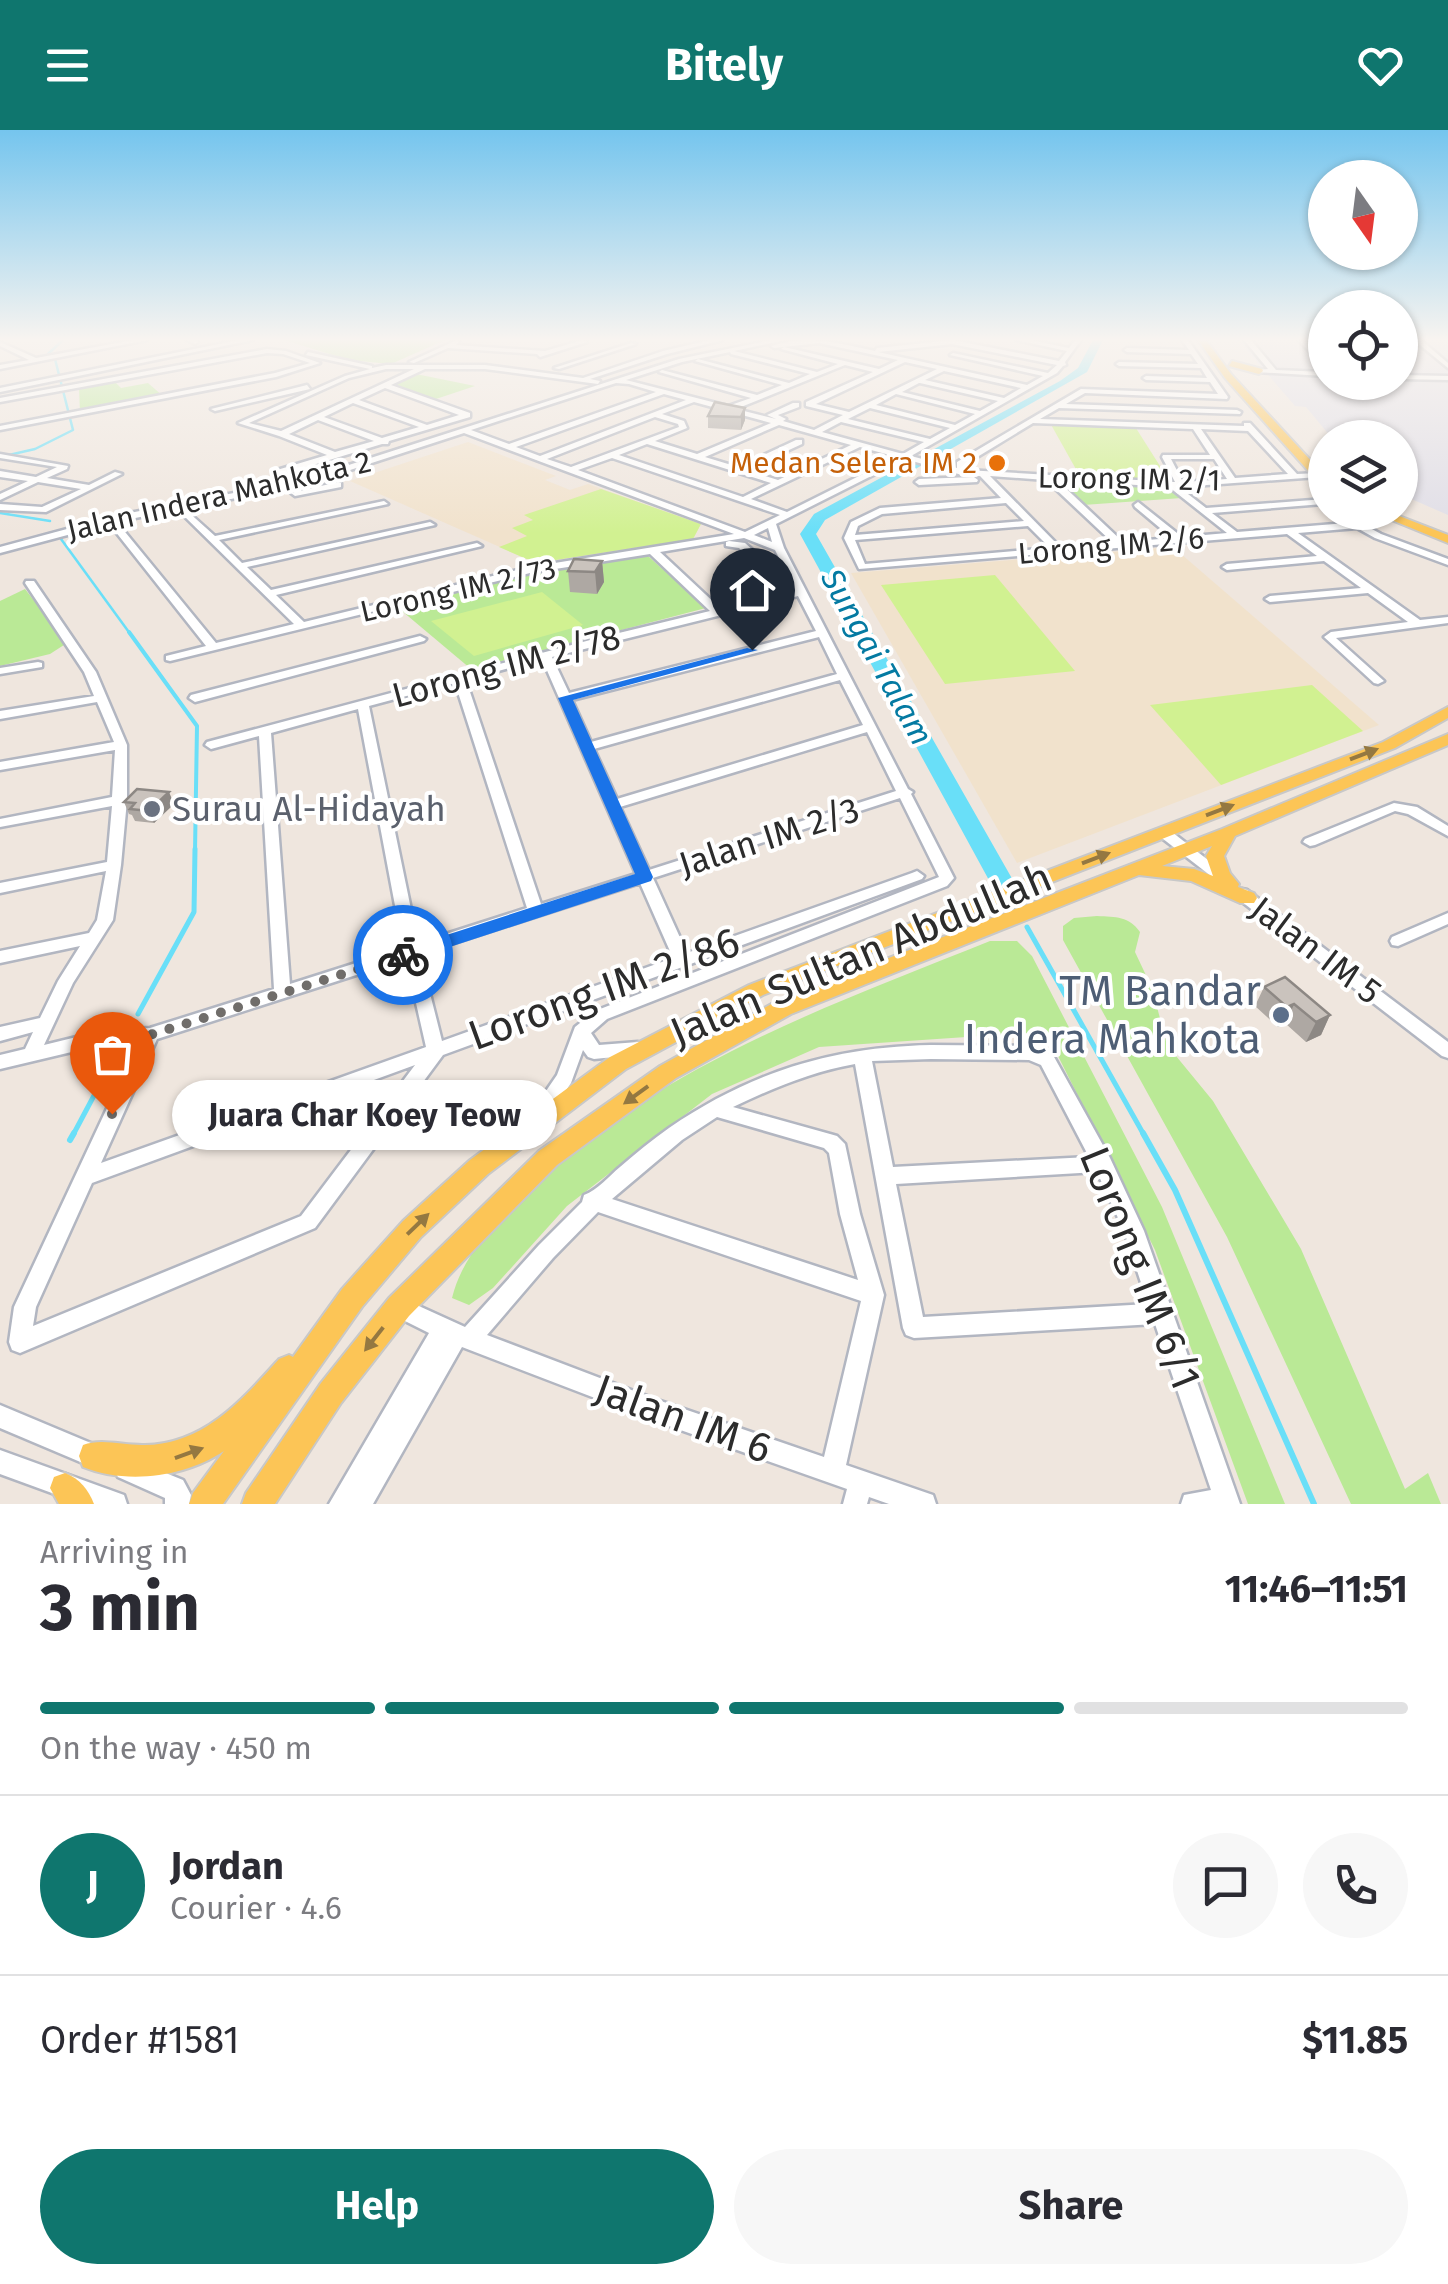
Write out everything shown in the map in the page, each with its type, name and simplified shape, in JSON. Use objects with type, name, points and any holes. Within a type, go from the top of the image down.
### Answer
[{"type":"main road","points":[[1259,404],[1308,459]]},
{"type":"main road","points":[[1263,404],[1308,458]]},
{"type":"main road","points":[[1418,523],[1448,536]]},
{"type":"main road","points":[[1418,526],[1448,536]]},
{"type":"main road","name":"Jalan Sultan Abdullah","points":[[204,1504],[352,1298],[412,1229],[532,1124],[641,1049],[756,990],[1389,745],[1448,712]]},
{"type":"main road","name":"Jalan Sultan Abdullah","points":[[257,1504],[331,1393],[399,1307],[548,1158],[668,1072],[784,1008],[1446,742]]},
{"type":"main road","points":[[1230,832],[1215,856],[1230,884]]},
{"type":"main road","points":[[1130,872],[1167,870],[1194,876],[1247,898]]},
{"type":"main road","points":[[1051,875],[1044,884],[1048,890],[1059,896],[1073,894]]},
{"type":"main road","points":[[939,918],[993,906],[1000,909],[1001,915],[989,928]]},
{"type":"main road","points":[[94,1456],[132,1463],[167,1461],[212,1444],[250,1412],[352,1298]]},
{"type":"street","points":[[0,428],[127,404]]},
{"type":"street","points":[[215,409],[235,404]]},
{"type":"street","points":[[285,404],[242,423],[338,457]]},
{"type":"street","points":[[282,434],[346,404]]},
{"type":"street","points":[[365,404],[428,428]]},
{"type":"street","points":[[300,479],[280,472],[467,415],[437,404]]},
{"type":"street","name":"Jalan Indera Mahkota 2","points":[[2,545],[329,476],[534,404]]},
{"type":"street","name":"Jalan Indera Mahkota 2","points":[[2,545],[79,522],[300,479],[541,404]]},
{"type":"street","points":[[477,436],[566,404]]},
{"type":"street","points":[[508,448],[629,404]]},
{"type":"street","points":[[539,459],[683,404]]},
{"type":"street","points":[[709,404],[777,416]]},
{"type":"street","points":[[727,409],[740,404]]},
{"type":"street","points":[[757,404],[756,410],[857,446],[904,458]]},
{"type":"street","points":[[793,404],[930,442]]},
{"type":"street","points":[[809,404],[840,416]]},
{"type":"street","points":[[944,404],[981,413]]},
{"type":"street","name":"Lorong IM 2/73","points":[[170,658],[530,570],[656,554],[748,535],[904,458],[997,404]]},
{"type":"street","points":[[962,472],[960,464],[1062,404]]},
{"type":"street","points":[[1230,404],[1294,476]]},
{"type":"street","points":[[698,457],[796,405]]},
{"type":"street","points":[[813,429],[867,405],[956,427]]},
{"type":"street","points":[[1058,406],[1237,412]]},
{"type":"street","points":[[571,470],[683,428],[681,423],[655,414]]},
{"type":"street","points":[[319,418],[386,442]]},
{"type":"street","points":[[1031,422],[1251,429]]},
{"type":"street","points":[[1196,427],[1231,478]]},
{"type":"street","points":[[461,430],[779,548]]},
{"type":"street","points":[[648,442],[780,482]]},
{"type":"street","points":[[738,470],[798,442]]},
{"type":"street","points":[[743,500],[857,446]]},
{"type":"street","points":[[0,497],[64,467],[3,456]]},
{"type":"street","points":[[612,456],[788,515]]},
{"type":"street","points":[[1216,457],[1166,457],[1176,482],[1236,536]]},
{"type":"street","name":"Lorong IM 2/1","points":[[904,458],[986,476],[1050,479],[1176,482],[1308,474]]},
{"type":"street","points":[[0,474],[91,487]]},
{"type":"street","points":[[0,508],[43,510],[118,474]]},
{"type":"street","points":[[920,482],[986,476],[1058,551]]},
{"type":"street","points":[[1050,479],[1121,545]]},
{"type":"street","points":[[160,510],[187,514],[338,485]]},
{"type":"street","points":[[1008,500],[880,511],[854,524],[848,538],[1031,523]]},
{"type":"street","points":[[1204,510],[1308,502]]},
{"type":"street","points":[[187,514],[198,504]]},
{"type":"street","points":[[212,539],[384,504]]},
{"type":"street","points":[[1138,505],[1180,540]]},
{"type":"street","points":[[187,514],[302,626]]},
{"type":"street","points":[[694,544],[708,537],[711,523]]},
{"type":"street","points":[[240,566],[430,524]]},
{"type":"street","points":[[532,1124],[565,1078],[581,1032],[601,1015],[942,883],[946,870],[801,592],[770,524],[724,527]]},
{"type":"street","name":"Lorong IM 2/6","points":[[848,538],[862,568],[1359,525],[1448,562]]},
{"type":"street","points":[[118,529],[213,647]]},
{"type":"street","points":[[1288,531],[1418,626]]},
{"type":"street","points":[[742,545],[787,587],[715,609],[656,554],[742,545]]},
{"type":"street","points":[[269,594],[477,546]]},
{"type":"street","points":[[1227,567],[1326,558]]},
{"type":"street","points":[[30,582],[90,672],[120,745],[120,800],[105,920],[31,1054]]},
{"type":"street","points":[[1270,599],[1370,590]]},
{"type":"street","name":"Lorong IM 2/78","points":[[211,745],[715,609],[801,592]]},
{"type":"street","points":[[1378,681],[1329,637],[1448,620]]},
{"type":"street","points":[[565,698],[822,632]]},
{"type":"street","points":[[195,698],[420,639]]},
{"type":"street","points":[[546,655],[682,960]]},
{"type":"street","points":[[0,671],[38,666]]},
{"type":"street","points":[[586,747],[845,675]]},
{"type":"street","points":[[459,678],[536,912]]},
{"type":"street","points":[[0,715],[102,698]]},
{"type":"street","points":[[86,1177],[436,1050],[412,952],[363,704]]},
{"type":"street","points":[[612,804],[871,726]]},
{"type":"street","points":[[265,730],[283,994]]},
{"type":"street","points":[[0,766],[120,745]]},
{"type":"street","name":"Jalan IM 2/3","points":[[0,1062],[101,1038],[150,1035],[906,792]]},
{"type":"street","points":[[0,822],[120,800]]},
{"type":"street","points":[[1310,842],[1394,806],[1412,810],[1448,832]]},
{"type":"street","name":"Jalan IM 5","points":[[1163,832],[1448,1050]]},
{"type":"street","points":[[0,888],[114,865]]},
{"type":"street","name":"Lorong IM 2/86","points":[[86,1177],[20,1325],[20,1342],[308,1222],[436,1050],[917,876]]},
{"type":"street","points":[[1398,942],[1448,918]]},
{"type":"street","points":[[0,957],[92,938]]},
{"type":"street","points":[[0,1034],[46,1024]]},
{"type":"street","points":[[581,1032],[594,1052],[641,1049]]},
{"type":"street","points":[[86,1177],[150,1035]]},
{"type":"street","name":"Lorong IM 6/1","points":[[341,1504],[456,1334],[591,1201],[652,1149],[714,1109],[787,1074],[862,1056],[1040,1055],[1103,1164],[1134,1232],[1228,1502]]},
{"type":"street","points":[[862,1056],[914,1328],[1164,1313]]},
{"type":"street","points":[[714,1109],[834,1146],[874,1296],[832,1472]]},
{"type":"street","points":[[885,1176],[1103,1164]]},
{"type":"street","points":[[591,1201],[874,1296]]},
{"type":"street","name":"Jalan IM 6","points":[[399,1307],[456,1334],[832,1472],[858,1494],[924,1504]]},
{"type":"street","name":"Lorong IM 6/1","points":[[360,1504],[456,1334]]},
{"type":"street","points":[[0,1416],[176,1496]]},
{"type":"street","points":[[0,1462],[72,1496],[115,1504]]},
{"type":"street","points":[[1193,1504],[1228,1502]]},
{"type":"shaded area","points":[[1293,404],[1448,404],[1448,515],[1418,502],[1418,420],[1317,420],[1306,407]]},
{"type":"shaded area","points":[[468,442],[556,476],[545,480],[570,490],[588,484],[701,524],[693,539],[536,563],[350,481]]},
{"type":"shaded area","points":[[1173,547],[1379,725],[1017,863],[851,573]]},
{"type":"green space","points":[[80,404],[127,404],[80,413]]},
{"type":"green space","points":[[1049,421],[1134,425],[1172,485],[1082,480]]},
{"type":"green space","points":[[1061,483],[1170,488],[1182,498],[1083,505]]},
{"type":"green space","points":[[601,489],[701,524],[693,539],[536,563],[499,547],[527,536],[512,528],[533,520],[524,515]]},
{"type":"green space","points":[[648,556],[706,608],[471,669],[396,606],[532,574]]},
{"type":"green space","points":[[995,575],[1075,671],[945,684],[881,585]]},
{"type":"green space","points":[[25,589],[67,643],[50,654],[0,666],[0,601]]},
{"type":"green space","points":[[542,592],[583,625],[474,656],[431,621]]},
{"type":"green space","points":[[1312,685],[1363,731],[1221,785],[1150,705]]},
{"type":"green space","points":[[1074,918],[1127,920],[1140,932],[1135,952],[1152,988],[1167,1045],[1213,1101],[1301,1249],[1405,1489],[1428,1473],[1441,1504],[1351,1504],[1227,1237],[1063,940],[1063,926]]},
{"type":"green space","points":[[990,941],[1017,941],[1032,956],[1162,1207],[1285,1504],[1248,1504],[1155,1250],[1051,1042],[1026,1033],[819,1047],[712,1094],[567,1206],[493,1288],[469,1305],[452,1298],[470,1256],[499,1221],[571,1153],[625,1113],[741,1046]]},
{"type":"building","points":[[714,404],[745,408],[741,417],[708,416]]},
{"type":"building","points":[[574,559],[602,561],[595,572],[568,571]]},
{"type":"building","points":[[137,789],[169,792],[149,811],[130,809],[135,803],[124,802]]},
{"type":"building","points":[[1285,977],[1330,1015],[1316,1022],[1294,1004],[1287,1007],[1264,987]]},
{"type":"waterway","points":[[0,457],[35,449],[73,430],[66,404]]},
{"type":"waterway","name":"Sungai Talam","points":[[1002,882],[808,534],[819,517],[1025,404]]},
{"type":"waterway","points":[[0,513],[50,521]]},
{"type":"waterway","points":[[61,539],[131,635]]},
{"type":"waterway","points":[[129,632],[197,726],[195,852]]},
{"type":"waterway","points":[[138,1014],[194,912],[195,849]]},
{"type":"waterway","name":"Sungai Talam","points":[[1027,927],[1144,1135]]},
{"type":"waterway","points":[[73,1135],[106,1073]]},
{"type":"waterway","points":[[70,1140],[74,1133]]},
{"type":"waterway","name":"Sungai Talam","points":[[1143,1133],[1175,1190],[1314,1504]]},
{"type":"way so far","points":[[112,1114],[150,1035],[403,955]]},
{"type":"place","name":"Medan Selera IM 2","points":[[997,463]]},
{"type":"place","name":"Surau Al-Hidayah","points":[[152,809]]},
{"type":"place","name":"TM Bandar Indera Mahkota","points":[[1281,1015]]},
{"type":"place","name":"Juara Char Koey Teow","points":[[112,1114]]},
{"type":"route","points":[[403,955],[645,877],[565,698],[752,650]]}]
